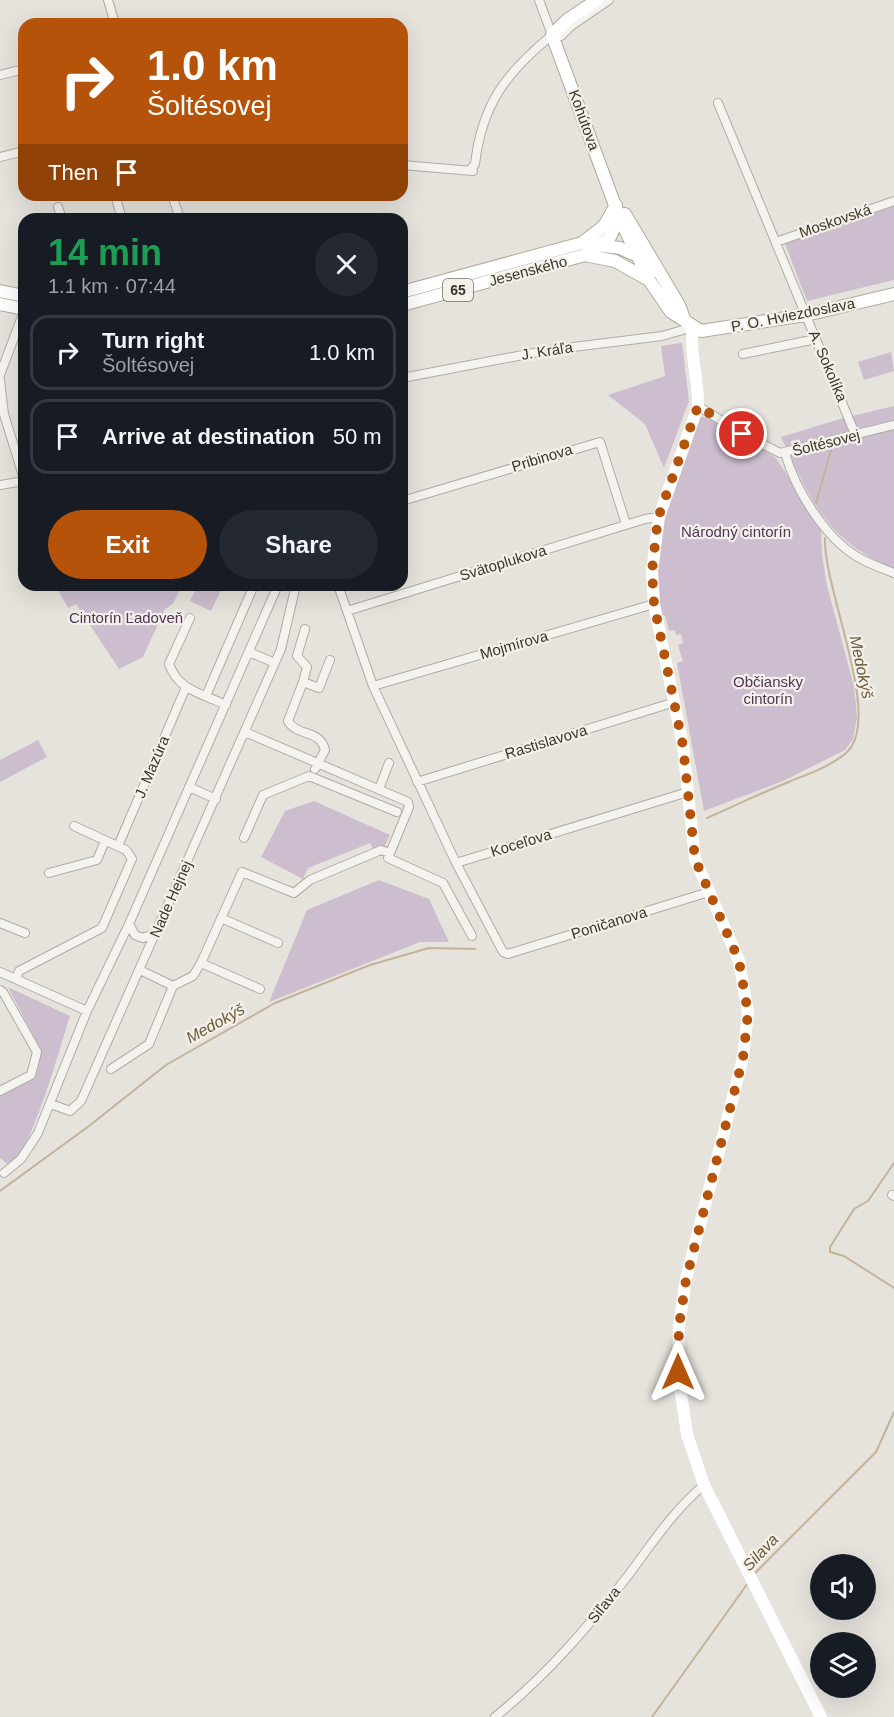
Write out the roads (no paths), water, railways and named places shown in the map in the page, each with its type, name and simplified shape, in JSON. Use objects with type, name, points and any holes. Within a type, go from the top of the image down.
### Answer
[{"type":"street","points":[[108,0],[113,18]]},
{"type":"street","points":[[539,0],[552,35]]},
{"type":"street","points":[[408,166],[473,171],[483,117],[492,101],[517,69],[567,20],[597,0]]},
{"type":"street","points":[[552,35],[561,36],[571,26],[609,0]]},
{"type":"street","name":"Kohútova","points":[[552,35],[638,256]]},
{"type":"street","points":[[0,75],[18,70]]},
{"type":"street","name":"A. Sokolíka","points":[[718,103],[855,434]]},
{"type":"street","points":[[0,157],[18,152]]},
{"type":"street","name":"Moskovská","points":[[776,242],[894,201]]},
{"type":"street","points":[[58,207],[60,213]]},
{"type":"street","points":[[602,244],[615,231],[619,211]]},
{"type":"street","name":"Kohútova","points":[[619,211],[653,276],[679,305],[689,324]]},
{"type":"street","name":"Jesenského","points":[[408,303],[583,249],[619,211]]},
{"type":"street","name":"Jesenského","points":[[408,291],[602,244],[638,256],[653,276]]},
{"type":"street","name":"Jesenského","points":[[583,249],[653,276]]},
{"type":"street","points":[[0,291],[18,295]]},
{"type":"street","name":"P. O. Hviezdoslava","points":[[689,324],[701,331],[806,315],[894,294]]},
{"type":"street","points":[[0,304],[18,308]]},
{"type":"street","points":[[689,324],[698,406],[658,518],[652,571],[654,604],[675,702],[688,792],[692,843],[700,874],[739,961],[748,1013],[743,1058],[686,1280],[681,1310],[678,1372],[683,1419],[704,1485],[821,1717]]},
{"type":"street","name":"J. Kráľa","points":[[408,377],[549,350],[662,336],[689,324]]},
{"type":"street","points":[[0,375],[18,326]]},
{"type":"street","points":[[743,354],[816,339]]},
{"type":"street","points":[[0,380],[4,414],[18,460]]},
{"type":"street","name":"Šoltésovej","points":[[698,406],[768,449],[785,453],[894,425]]},
{"type":"street","name":"Pribinova","points":[[408,499],[600,442],[626,524]]},
{"type":"street","points":[[785,453],[807,498],[835,537],[856,556],[894,573]]},
{"type":"street","points":[[0,485],[18,481]]},
{"type":"street","name":"Svätoplukova","points":[[347,611],[626,524],[658,518]]},
{"type":"street","points":[[206,696],[251,591]]},
{"type":"street","name":"Nade Hejnej","points":[[1,1171],[15,1166],[27,1152],[51,1104],[87,1011],[121,942],[275,591]]},
{"type":"street","name":"Nade Hejnej","points":[[51,1104],[70,1111],[79,1106],[275,663],[286,635],[295,591]]},
{"type":"street","points":[[340,591],[373,686],[456,863]]},
{"type":"street","name":"Mojmírova","points":[[373,686],[654,604]]},
{"type":"street","points":[[190,618],[169,664],[179,684],[226,705]]},
{"type":"street","points":[[244,838],[263,795],[309,776],[319,765],[325,750],[320,738],[291,726],[288,721],[307,667],[297,656],[305,629]]},
{"type":"street","points":[[249,651],[275,663]]},
{"type":"street","points":[[303,682],[320,688],[330,660]]},
{"type":"street","name":"J. Mazúra","points":[[118,846],[186,687]]},
{"type":"street","name":"Rastislavova","points":[[417,782],[675,702]]},
{"type":"street","points":[[245,732],[408,802],[410,807],[389,856]]},
{"type":"street","points":[[379,789],[389,763]]},
{"type":"street","points":[[309,776],[397,812]]},
{"type":"street","points":[[189,787],[216,798]]},
{"type":"street","name":"Koceľova","points":[[456,863],[688,792]]},
{"type":"street","points":[[16,979],[19,971],[102,928],[132,859],[131,854],[118,846],[74,826]]},
{"type":"street","points":[[49,873],[97,860],[105,841]]},
{"type":"street","points":[[111,1069],[149,1044],[173,986],[193,976],[201,963],[242,872],[294,893],[310,880],[381,850],[443,883],[472,936]]},
{"type":"street","name":"Poničanova","points":[[456,863],[503,952],[508,954],[709,891]]},
{"type":"street","points":[[221,918],[278,943]]},
{"type":"street","points":[[0,923],[25,933]]},
{"type":"street","points":[[129,924],[135,935],[143,938],[156,933]]},
{"type":"street","points":[[121,942],[134,939],[142,942],[146,955]]},
{"type":"street","points":[[201,963],[260,989]]},
{"type":"street","points":[[140,970],[173,986]]},
{"type":"street","points":[[0,972],[87,1011]]},
{"type":"street","points":[[0,990],[37,1052],[31,1075],[0,1091]]},
{"type":"street","name":"Siľava","points":[[495,1717],[525,1693],[563,1654],[630,1573],[666,1523],[704,1485]]},
{"type":"waterway","name":"Medokýš","points":[[816,503],[833,443]]},
{"type":"waterway","name":"Medokýš","points":[[707,818],[828,765],[848,751],[857,734],[858,710],[855,681],[827,560],[825,538]]},
{"type":"waterway","name":"Medokýš","points":[[0,1191],[89,1126],[166,1065],[275,1003],[370,965],[429,948],[475,949]]},
{"type":"waterway","name":"Silava","points":[[894,1163],[868,1201],[854,1209],[830,1247],[830,1252],[844,1256],[894,1288]]},
{"type":"waterway","name":"Silava","points":[[755,1573],[876,1452],[894,1412]]},
{"type":"waterway","name":"Silava","points":[[652,1717],[748,1583]]},
{"type":"park label","name":"Národný cintorín","points":[[736,532]]},
{"type":"park label","name":"Cintorín Ľadoveň","points":[[126,618]]},
{"type":"park label","name":"Občiansky cintorín","points":[[768,690]]}]
